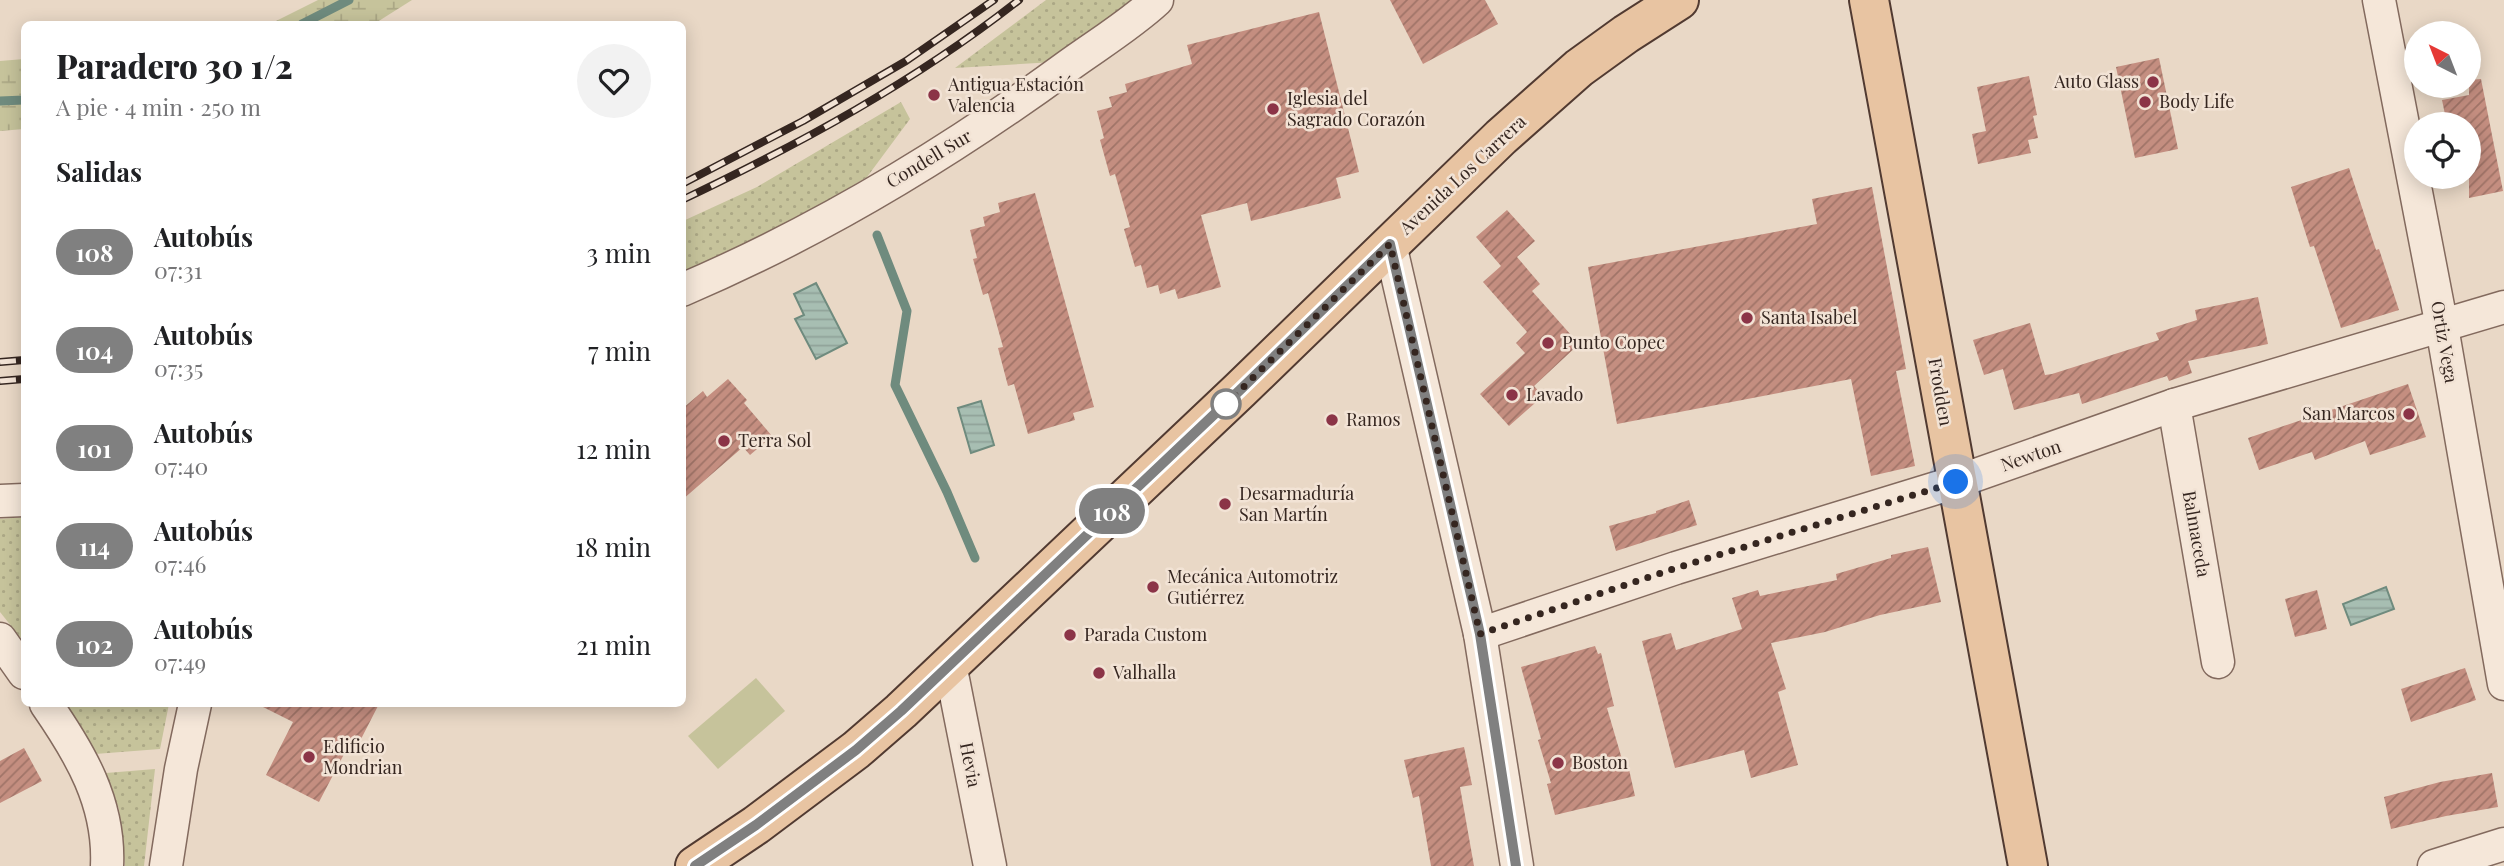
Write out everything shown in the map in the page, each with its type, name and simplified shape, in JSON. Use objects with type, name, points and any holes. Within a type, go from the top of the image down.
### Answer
[{"type":"main road","name":"Avenida Los Carrera","points":[[695,866],[756,825],[856,750],[901,711],[1240,390],[1501,137],[1579,68],[1679,0]]},
{"type":"main road","name":"Frodden","points":[[1869,0],[2028,866]]},
{"type":"street","name":"Condell Sur","points":[[686,288],[836,216],[960,141],[1016,104],[1157,0]]},
{"type":"street","name":"Ortiz Vega","points":[[2379,0],[2442,327],[2504,684]]},
{"type":"street","points":[[1390,244],[1480,634],[1517,866]]},
{"type":"street","name":"Newton","points":[[1480,634],[1676,568],[1956,482],[2174,405],[2504,307]]},
{"type":"street","name":"Balmaceda","points":[[2174,405],[2218,662]]},
{"type":"street","points":[[0,501],[21,500]]},
{"type":"street","points":[[0,639],[21,669]]},
{"type":"street","name":"Hevia","points":[[950,664],[990,866]]},
{"type":"street","points":[[48,707],[85,764],[101,809],[107,866]]},
{"type":"street","points":[[166,866],[181,769],[194,707]]},
{"type":"street","points":[[2434,866],[2504,844]]},
{"type":"green space","points":[[318,0],[412,0],[379,21],[276,21]]},
{"type":"green space","points":[[1046,0],[1136,0],[1054,62],[955,68]]},
{"type":"green space","points":[[21,59],[21,129],[0,131],[0,61]]},
{"type":"green space","points":[[901,102],[910,119],[867,177],[804,215],[686,272],[686,220],[757,187]]},
{"type":"green space","points":[[21,517],[21,638],[0,612],[0,519]]},
{"type":"green space","points":[[756,678],[785,711],[718,769],[688,736]]},
{"type":"green space","points":[[68,707],[168,707],[160,749],[95,754]]},
{"type":"green space","points":[[155,769],[144,866],[125,866],[119,809],[106,773]]},
{"type":"shaded area","points":[[816,283],[847,343],[816,359],[795,319],[804,315],[794,294]]},
{"type":"shaded area","points":[[981,401],[994,445],[971,453],[958,408]]},
{"type":"shaded area","points":[[2386,587],[2394,609],[2351,625],[2343,604]]},
{"type":"building","points":[[1390,0],[1485,0],[1498,24],[1423,64]]},
{"type":"building","points":[[1319,12],[1359,172],[1336,178],[1341,198],[1251,221],[1247,203],[1201,215],[1221,287],[1178,299],[1175,289],[1160,294],[1158,285],[1147,288],[1141,265],[1135,267],[1124,229],[1130,227],[1115,174],[1110,176],[1100,140],[1104,138],[1097,111],[1112,107],[1109,97],[1127,92],[1125,84],[1192,64],[1187,45]]},
{"type":"building","points":[[2159,58],[2178,149],[2135,158],[2116,67]]},
{"type":"building","points":[[2029,76],[2037,115],[2033,116],[2038,138],[2028,140],[2031,153],[1978,164],[1972,134],[1986,131],[1977,87]]},
{"type":"building","points":[[2482,84],[2503,191],[2469,198],[2469,189],[2481,189],[2481,112],[2444,112],[2442,100],[2482,98]]},
{"type":"building","points":[[2349,168],[2399,310],[2341,328],[2314,246],[2310,247],[2291,187]]},
{"type":"building","name":"Santa Isabel","points":[[1872,187],[1906,369],[1896,371],[1915,466],[1871,476],[1851,379],[1617,424],[1588,267],[1817,224],[1812,199]]},
{"type":"building","points":[[1035,193],[1094,407],[1073,413],[1075,420],[1028,434],[1014,384],[1008,386],[998,348],[1003,347],[988,293],[983,295],[973,259],[977,258],[970,230],[985,226],[983,217],[1000,212],[998,203]]},
{"type":"building","points":[[1507,210],[1535,241],[1517,257],[1540,284],[1532,291],[1579,344],[1534,386],[1543,396],[1509,426],[1480,394],[1525,353],[1516,343],[1527,332],[1483,282],[1501,266],[1476,237]]},
{"type":"building","points":[[2258,297],[2268,344],[2188,361],[2192,373],[2169,381],[2167,376],[2082,404],[2079,393],[2014,410],[2003,369],[1984,375],[1973,340],[2030,323],[2045,375],[2052,374],[2159,340],[2156,333],[2197,320],[2195,310]]},
{"type":"building","name":"Terra Sol","points":[[728,379],[747,400],[744,403],[772,436],[750,455],[743,447],[686,497],[686,406],[703,391],[707,397]]},
{"type":"building","points":[[2408,384],[2426,437],[2370,455],[2365,441],[2315,460],[2312,452],[2259,470],[2248,438]]},
{"type":"building","points":[[1689,500],[1697,525],[1616,551],[1609,526],[1656,513]]},
{"type":"building","points":[[1928,547],[1941,602],[1771,643],[1786,689],[1778,692],[1798,765],[1751,778],[1744,750],[1675,768],[1642,641],[1671,633],[1676,650],[1742,629],[1732,598],[1758,590],[1760,596],[1837,580],[1836,574],[1891,558],[1891,555]]},
{"type":"building","points":[[2317,590],[2327,629],[2295,637],[2285,599]]},
{"type":"building","points":[[1595,646],[1598,654],[1601,653],[1614,706],[1607,708],[1624,766],[1628,765],[1635,796],[1555,815],[1547,784],[1551,783],[1538,740],[1541,739],[1521,667]]},
{"type":"building","points":[[2465,668],[2476,700],[2411,722],[2401,689]]},
{"type":"building","name":"Edificio Mondrian","points":[[263,707],[377,707],[361,739],[354,735],[319,802],[266,775],[293,722]]},
{"type":"building","points":[[1464,747],[1472,785],[1460,787],[1474,866],[1431,866],[1419,796],[1413,798],[1404,760]]},
{"type":"building","points":[[24,748],[42,781],[0,803],[0,761]]},
{"type":"building","points":[[2492,773],[2498,807],[2391,829],[2384,797],[2440,782]]},
{"type":"waterway","points":[[308,21],[349,0]]},
{"type":"waterway","points":[[0,101],[21,100]]},
{"type":"waterway","points":[[877,235],[907,311],[895,385],[947,492],[975,558]]},
{"type":"railway","points":[[686,182],[803,121],[906,61],[994,0]]},
{"type":"railway","points":[[686,198],[770,157],[856,109],[939,58],[1019,0]]},
{"type":"railway","points":[[0,362],[21,360]]},
{"type":"railway","points":[[0,381],[21,379]]},
{"type":"bus line","name":"108","points":[[695,866],[756,825],[856,750],[901,711],[1390,244],[1480,634],[1516,866]]},
{"type":"place","name":"Auto Glass","points":[[2153,82]]},
{"type":"place","name":"Antigua Estación Valencia","points":[[934,95]]},
{"type":"place","name":"Body Life","points":[[2145,102]]},
{"type":"place","name":"Iglesia del Sagrado Corazón","points":[[1273,109]]},
{"type":"place","name":"Santa Isabel","points":[[1747,318]]},
{"type":"place","name":"Punto Copec","points":[[1548,343]]},
{"type":"place","name":"Lavado","points":[[1512,395]]},
{"type":"place","name":"San Marcos","points":[[2409,414]]},
{"type":"place","name":"Ramos","points":[[1332,420]]},
{"type":"place","name":"Terra Sol","points":[[724,441]]},
{"type":"place","name":"Desarmaduría San Martín","points":[[1225,504]]},
{"type":"place","name":"Mecánica Automotriz Gutiérrez","points":[[1153,587]]},
{"type":"place","name":"Parada Custom","points":[[1070,635]]},
{"type":"place","name":"Valhalla","points":[[1099,673]]},
{"type":"place","name":"Edificio Mondrian","points":[[309,757]]},
{"type":"place","name":"Boston","points":[[1558,763]]},
{"type":"route","points":[[1226,404],[1390,244],[1480,634],[1676,568],[1956,482]]}]
